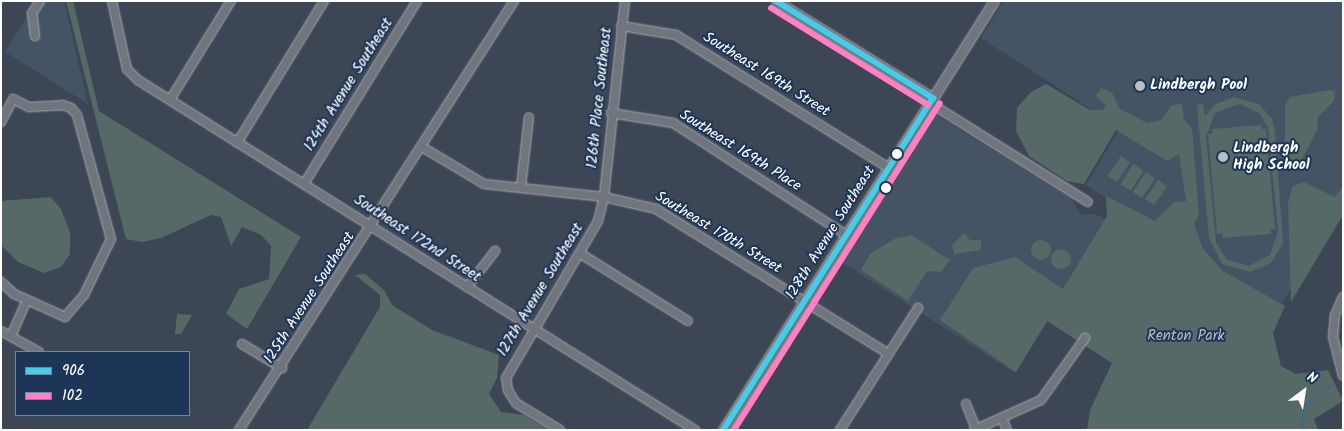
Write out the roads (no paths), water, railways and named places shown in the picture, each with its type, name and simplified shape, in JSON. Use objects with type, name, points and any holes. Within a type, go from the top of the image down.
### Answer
[{"type":"street","points":[[35,36],[32,13],[40,1]]},
{"type":"street","name":"Southeast 172nd Street","points":[[112,1],[127,69],[170,100],[237,143],[695,430]]},
{"type":"street","points":[[170,100],[231,1]]},
{"type":"street","points":[[237,143],[324,1]]},
{"type":"street","name":"124th Avenue Southeast","points":[[304,184],[417,1]]},
{"type":"street","name":"125th Avenue Southeast","points":[[239,430],[282,368],[514,1]]},
{"type":"street","name":"126th Place Southeast","points":[[604,197],[620,26],[625,1]]},
{"type":"street","points":[[776,1],[1088,202]]},
{"type":"street","name":"128th Avenue Southeast","points":[[723,430],[994,1]]},
{"type":"street","name":"Southeast 169th Street","points":[[620,26],[676,35],[889,168]]},
{"type":"street","points":[[1,122],[13,99],[29,107],[62,105],[77,115],[111,238],[84,294],[65,316],[27,300],[1,282]]},
{"type":"street","name":"Southeast 169th Place","points":[[611,113],[673,123],[846,234]]},
{"type":"street","points":[[521,187],[529,117]]},
{"type":"street","name":"Southeast 170th Street","points":[[422,147],[477,181],[604,197],[656,209],[889,354]]},
{"type":"street","name":"127th Avenue Southeast","points":[[560,430],[516,403],[508,390],[509,370],[581,254],[604,197]]},
{"type":"street","points":[[467,287],[495,251]]},
{"type":"street","points":[[581,254],[688,321]]},
{"type":"street","points":[[1343,297],[1335,314],[1333,337],[1343,376]]},
{"type":"street","points":[[11,336],[27,300]]},
{"type":"street","points":[[840,430],[918,308]]},
{"type":"street","points":[[1,331],[37,351]]},
{"type":"street","points":[[966,404],[975,429],[1002,418],[1050,392],[1085,338]]},
{"type":"street","points":[[242,344],[282,368]]},
{"type":"street","points":[[1002,418],[1007,430]]},
{"type":"waterway","points":[[1301,430],[1304,407],[1331,385]]},
{"type":"place","name":"Lindbergh Pool","points":[[1140,86]]},
{"type":"place","name":"Lindbergh High School","points":[[1223,157]]},
{"type":"park label","name":"Renton Park","points":[[1186,337]]}]
